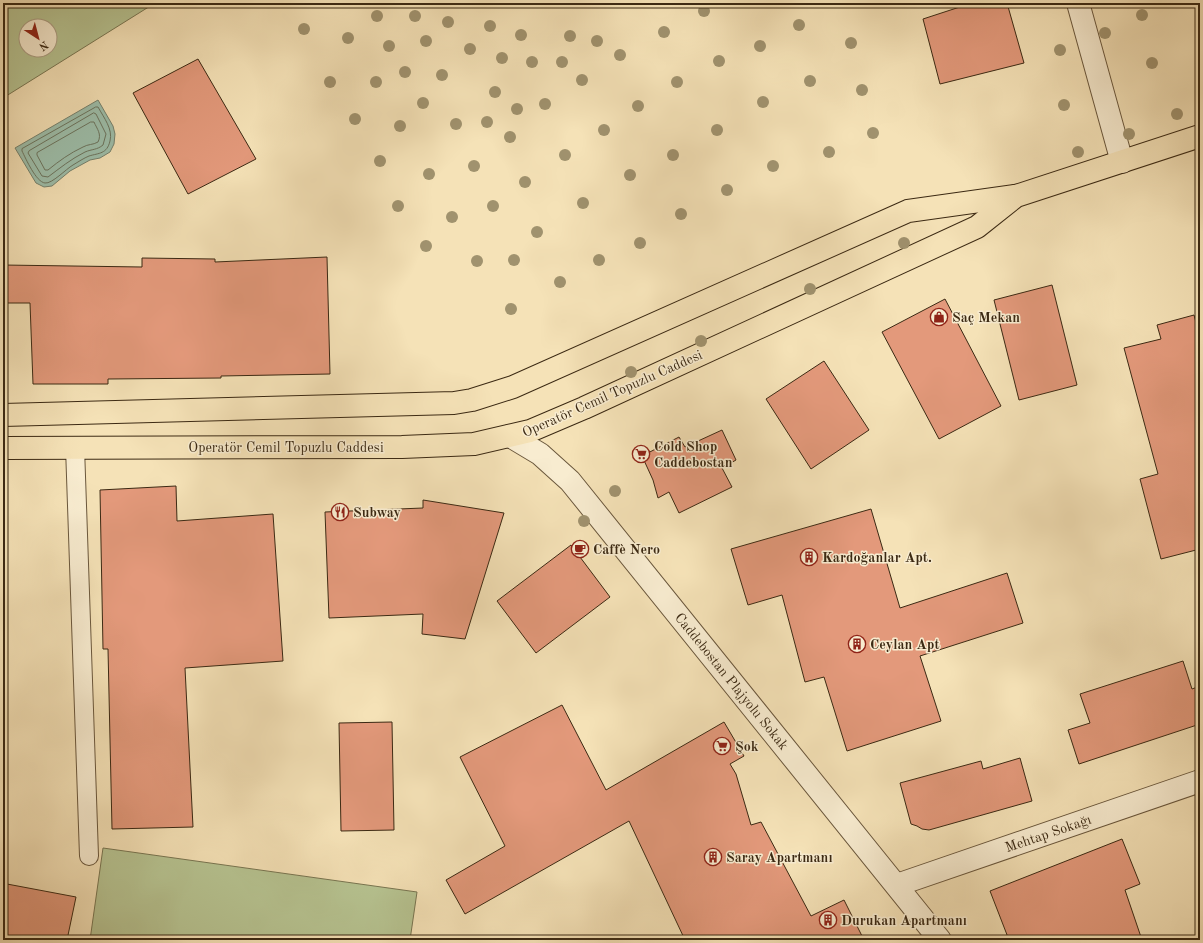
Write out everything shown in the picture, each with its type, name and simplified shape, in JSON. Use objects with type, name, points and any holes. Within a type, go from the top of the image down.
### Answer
[{"type":"main road","name":"Operatör Cemil Topuzlu Caddesi","points":[[3,415],[454,403],[472,400],[513,387],[908,211],[1016,196],[1200,136]]},
{"type":"main road","name":"Operatör Cemil Topuzlu Caddesi","points":[[3,448],[402,447],[474,444],[510,436],[530,431],[584,408],[977,227],[1016,196]]},
{"type":"street","points":[[1078,3],[1122,162]]},
{"type":"street","name":"Caddebostan Plajyolu Sokak","points":[[510,436],[540,454],[570,481],[940,940]]},
{"type":"street","name":"Mehtap Sokağı","points":[[897,885],[1200,781]]},
{"type":"lane","points":[[75,447],[89,856]]},
{"type":"shaded area","points":[[3,3],[155,3],[3,98]]},
{"type":"shaded area","points":[[103,848],[417,892],[410,940],[90,940]]},
{"type":"water","points":[[98,100],[113,126],[115,134],[114,144],[110,152],[100,158],[90,160],[70,171],[52,186],[44,187],[36,183],[15,148]]},
{"type":"building","points":[[972,3],[1007,3],[1024,63],[940,84],[923,19]]},
{"type":"building","points":[[198,59],[256,159],[188,194],[133,93]]},
{"type":"building","points":[[327,257],[330,374],[221,376],[221,378],[108,379],[108,384],[33,384],[30,303],[3,303],[3,265],[142,267],[142,258],[215,259],[215,262]]},
{"type":"building","points":[[1052,285],[1077,385],[1019,400],[994,300]]},
{"type":"building","points":[[945,299],[1001,406],[939,439],[882,332]]},
{"type":"building","points":[[1194,315],[1200,338],[1200,549],[1161,559],[1140,479],[1158,474],[1124,348],[1161,339],[1157,325]]},
{"type":"building","points":[[824,361],[869,430],[811,469],[766,399]]},
{"type":"building","points":[[722,430],[736,460],[722,468],[732,487],[679,513],[669,492],[658,498],[653,480],[642,456],[679,437],[685,447]]},
{"type":"building","points":[[176,486],[177,521],[273,514],[283,661],[185,668],[193,827],[112,829],[108,649],[103,649],[100,490]]},
{"type":"building","points":[[423,500],[504,513],[465,639],[422,634],[423,614],[329,618],[325,512],[423,508]]},
{"type":"building","points":[[871,509],[900,608],[1007,573],[1023,623],[920,656],[941,721],[847,751],[824,677],[805,682],[782,595],[748,605],[731,549]]},
{"type":"building","points":[[571,545],[610,597],[536,653],[497,601]]},
{"type":"building","points":[[1183,661],[1192,689],[1200,686],[1200,724],[1079,764],[1068,730],[1090,723],[1080,694]]},
{"type":"building","points":[[562,705],[606,790],[724,722],[744,756],[730,764],[736,774],[751,825],[761,822],[811,916],[844,900],[864,940],[685,940],[629,821],[465,914],[446,880],[505,846],[460,757]]},
{"type":"building","points":[[392,722],[394,830],[341,831],[339,723]]},
{"type":"building","points":[[1020,758],[1032,801],[929,830],[922,829],[911,824],[900,783],[981,761],[983,769]]},
{"type":"building","points":[[1122,839],[1140,884],[1125,890],[1142,940],[1009,940],[990,891]]},
{"type":"building","points":[[7,884],[76,897],[67,940],[3,940],[3,907]]},
{"type":"place","name":"Saç Mekan","points":[[939,317]]},
{"type":"place","name":"Cold Shop Caddebostan","points":[[641,454]]},
{"type":"place","name":"Subway","points":[[340,512]]},
{"type":"place","name":"Caffè Nero","points":[[580,549]]},
{"type":"place","name":"Kardoğanlar Apt.","points":[[809,557]]},
{"type":"place","name":"Ceylan Apt","points":[[857,644]]},
{"type":"place","name":"Şok","points":[[722,746]]},
{"type":"place","name":"Saray Apartmanı","points":[[713,857]]},
{"type":"place","name":"Durukan Apartmanı","points":[[828,920]]}]
